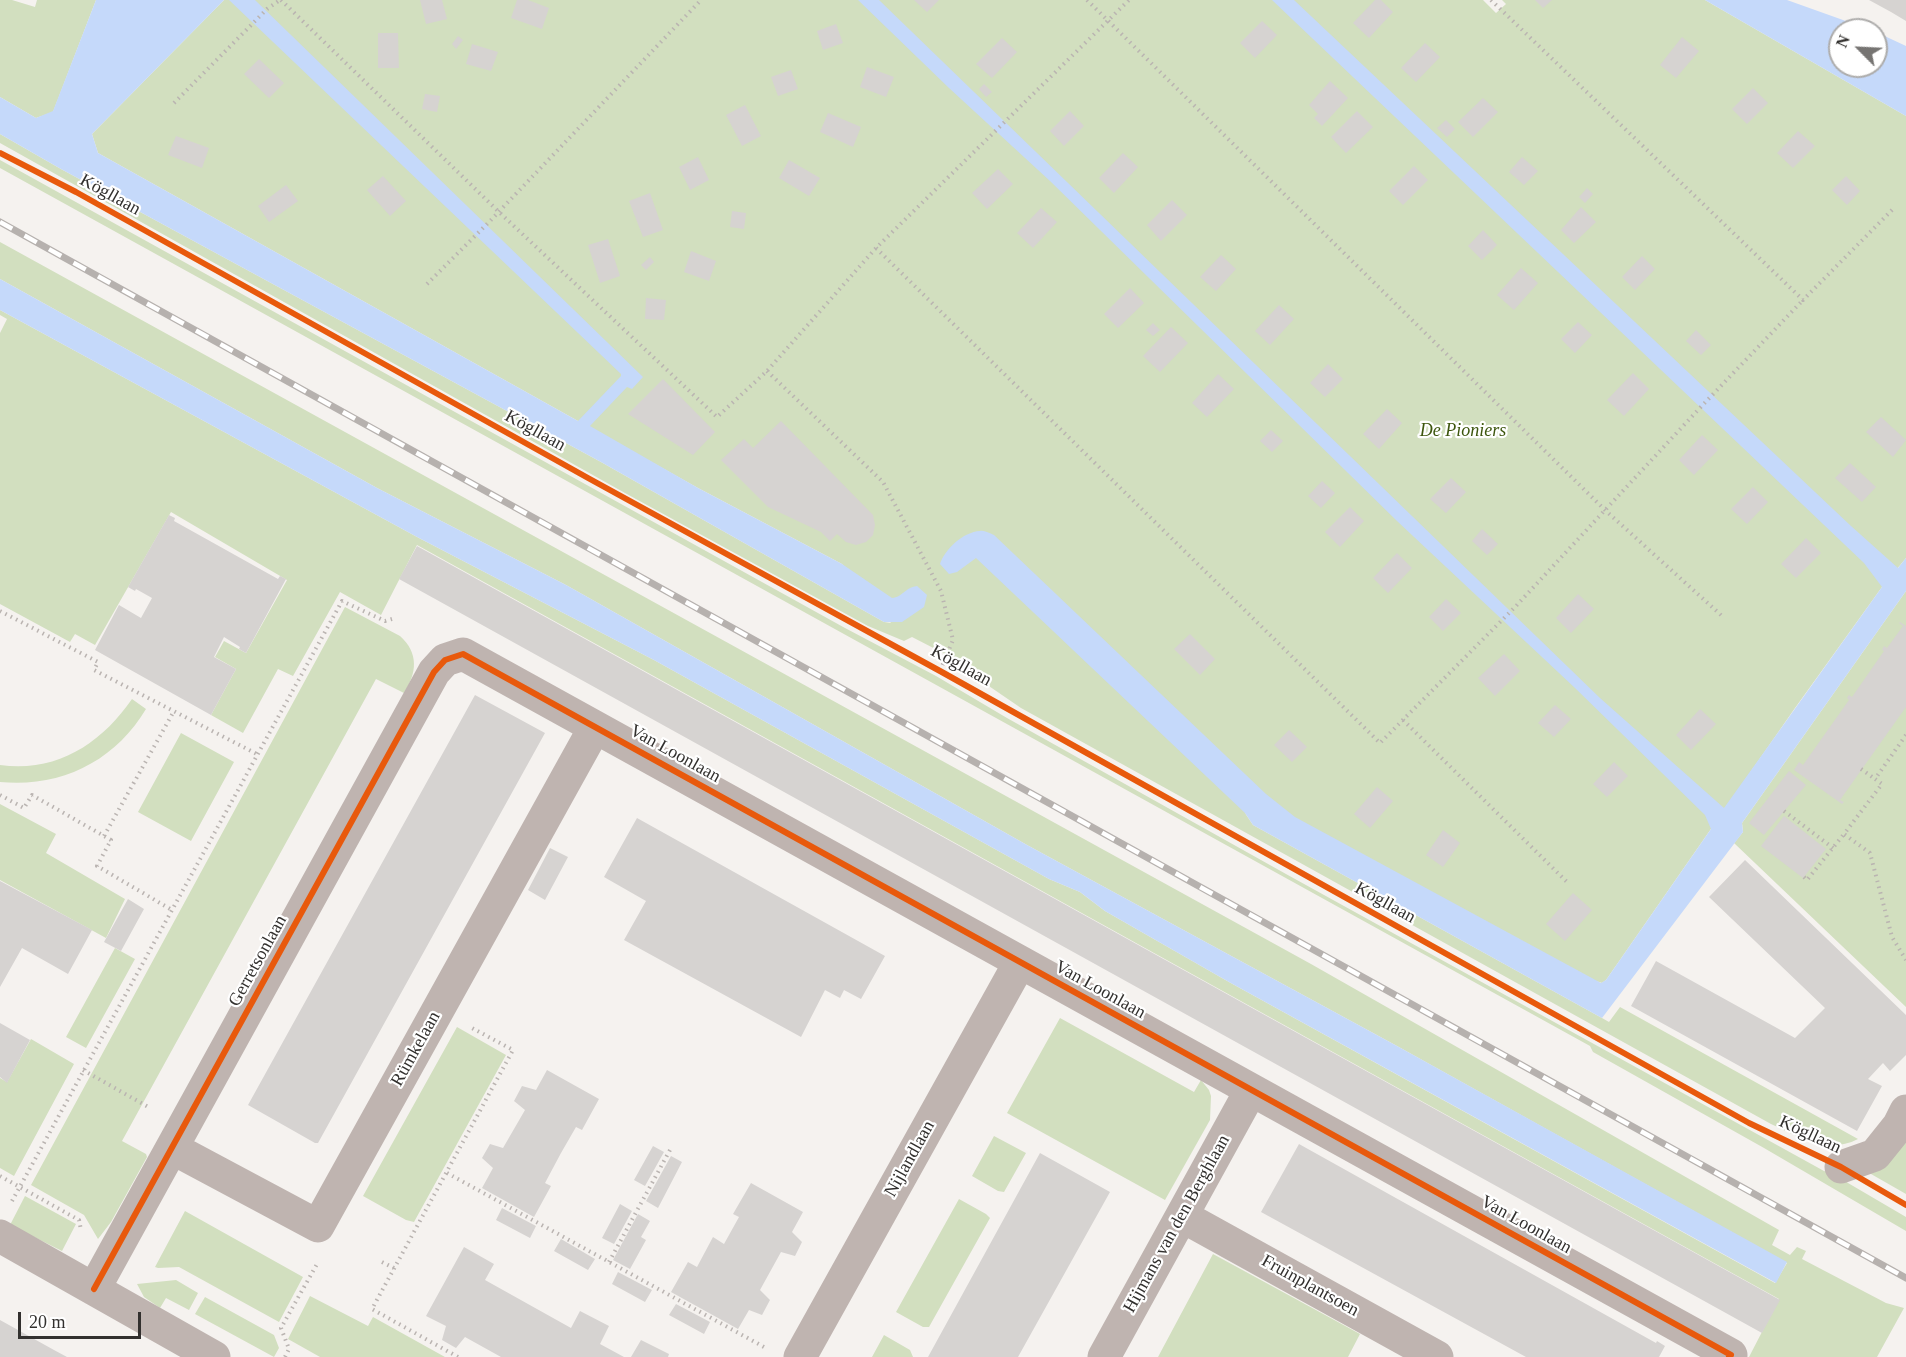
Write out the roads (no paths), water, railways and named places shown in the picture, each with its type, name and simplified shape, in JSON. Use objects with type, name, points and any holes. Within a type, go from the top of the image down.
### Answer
[{"type":"street","name":"Van Loonlaan","points":[[455,655],[463,654],[595,726],[1730,1356]]},
{"type":"street","name":"Gerretsonlaan","points":[[94,1289],[434,672],[445,660],[455,655]]},
{"type":"street","name":"Rümkelaan","points":[[178,1137],[318,1226],[595,726]]},
{"type":"street","name":"Nijlandlaan","points":[[786,1354],[1020,962]]},
{"type":"street","name":"Hijmans van den Berghlaan","points":[[1104,1357],[1251,1090]]},
{"type":"street","name":"Kögllaan","points":[[1841,1167],[1875,1155],[1899,1125],[1906,1111]]},
{"type":"street","name":"Fruinplantsoen","points":[[1182,1216],[1437,1357]]},
{"type":"street","points":[[0,1236],[214,1357]]},
{"type":"water","points":[[96,0],[224,0],[92,134],[98,153],[578,421],[621,374],[229,0],[255,0],[643,377],[632,389],[627,387],[590,426],[698,488],[842,564],[892,598],[917,586],[927,595],[924,607],[902,622],[884,622],[601,462],[0,134],[0,97],[36,118],[53,111]]},
{"type":"water","points":[[858,0],[879,0],[1600,698],[1724,808],[1882,587],[1864,563],[1272,0],[1294,0],[1851,526],[1898,568],[1906,558],[1906,591],[1742,823],[1743,832],[1602,1018],[1253,825],[1245,813],[976,558],[957,572],[949,574],[940,564],[950,547],[967,534],[982,531],[994,535],[1266,794],[1295,817],[1601,983],[1606,980],[1711,829],[1705,815],[1575,688],[1397,521],[1050,181]]},
{"type":"water","points":[[1705,0],[1787,0],[1837,18],[1828,18],[1828,71]]},
{"type":"water","points":[[1888,38],[1906,46],[1906,116],[1840,78],[1888,78]]},
{"type":"water","points":[[0,279],[377,488],[566,585],[1027,845],[1787,1262],[1776,1283],[1229,982],[1105,911],[1080,892],[1049,879],[654,660],[419,538],[0,310]]},
{"type":"railway","points":[[0,222],[1906,1278]]},
{"type":"park label","name":"De Pioniers","points":[[1463,431]]}]
